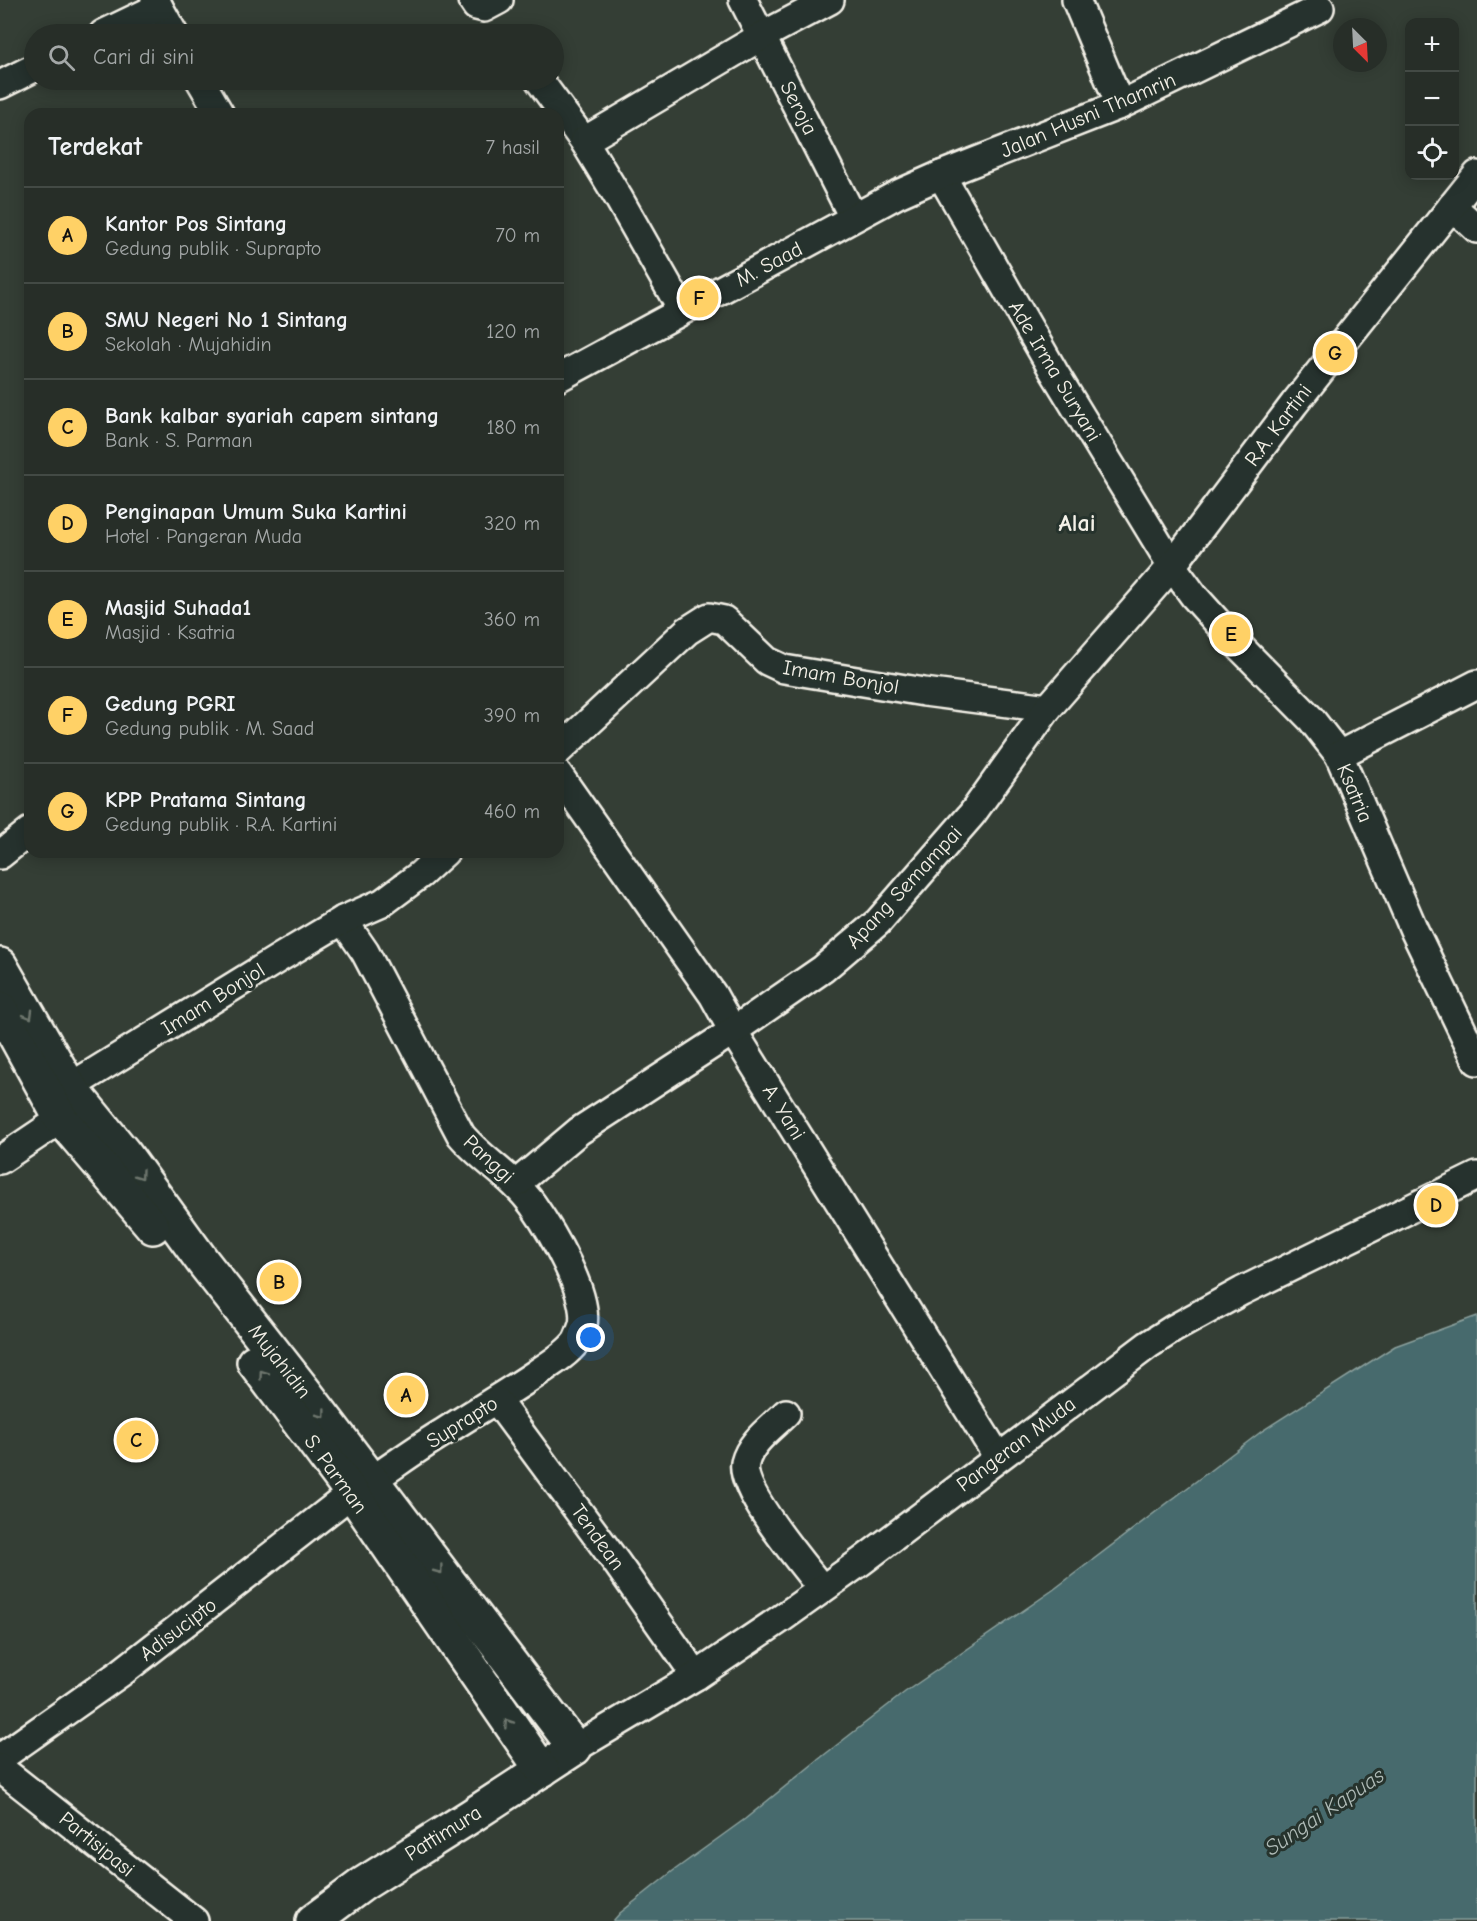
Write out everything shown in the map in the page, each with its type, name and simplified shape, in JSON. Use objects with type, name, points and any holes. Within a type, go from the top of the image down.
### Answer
[{"type":"main road","name":"Mujahidin","points":[[0,964],[70,1087],[124,1153],[362,1487],[575,1748]]},
{"type":"main road","name":"S. Parman","points":[[0,1008],[61,1119],[175,1253],[362,1487],[542,1770]]},
{"type":"main road","name":"Pattimura","points":[[313,1921],[363,1884],[575,1748]]},
{"type":"street","points":[[472,0],[476,6],[484,8],[499,0]]},
{"type":"street","name":"Seroja","points":[[743,0],[853,217]]},
{"type":"street","points":[[584,141],[762,36],[830,0]]},
{"type":"street","points":[[1076,0],[1120,105]]},
{"type":"street","points":[[122,24],[157,4],[168,24]]},
{"type":"street","name":"Jalan Husni Thamrin","points":[[853,217],[941,175],[1120,105],[1320,8]]},
{"type":"street","points":[[0,85],[24,73]]},
{"type":"street","points":[[206,90],[216,108]]},
{"type":"street","points":[[546,90],[560,108]]},
{"type":"street","points":[[564,114],[584,141],[618,197],[682,310]]},
{"type":"street","name":"Ade Irma Suryani","points":[[941,175],[1054,372],[1172,566]]},
{"type":"street","name":"R.A. Kartini","points":[[1172,566],[1294,404],[1477,175]]},
{"type":"street","points":[[1452,206],[1477,229]]},
{"type":"street","name":"M. Saad","points":[[564,375],[785,257],[853,217]]},
{"type":"street","name":"Apang Semampai","points":[[516,1184],[579,1131],[734,1031],[823,969],[878,922],[972,814],[1048,708],[1172,566]]},
{"type":"street","name":"Ksatria","points":[[1172,566],[1194,596],[1239,646],[1311,719],[1339,755],[1414,930],[1477,1060]]},
{"type":"street","name":"Imam Bonjol","points":[[564,745],[687,631],[709,616],[724,620],[767,661],[784,669],[924,692],[1048,708]]},
{"type":"street","points":[[1339,755],[1477,684]]},
{"type":"street","name":"A. Yani","points":[[564,783],[713,995],[998,1457]]},
{"type":"street","points":[[0,855],[24,836]]},
{"type":"street","name":"Imam Bonjol","points":[[70,1087],[343,920],[382,903],[438,858]]},
{"type":"street","name":"Panggi","points":[[343,920],[365,952],[461,1135],[473,1150],[516,1184],[533,1206],[567,1262],[580,1293],[584,1310],[583,1326],[577,1340],[553,1362]]},
{"type":"street","points":[[0,1160],[61,1119],[70,1087]]},
{"type":"street","name":"Pangeran Muda","points":[[575,1748],[696,1676],[862,1561],[1148,1345],[1173,1329],[1311,1256],[1477,1176]]},
{"type":"street","name":"Suprapto","points":[[362,1487],[443,1432],[497,1401],[553,1362]]},
{"type":"street","name":"Tendean","points":[[497,1401],[616,1562],[696,1676]]},
{"type":"street","points":[[786,1413],[752,1446],[744,1465],[756,1501],[822,1589]]},
{"type":"street","name":"Adisucipto","points":[[0,1758],[131,1665],[362,1487]]},
{"type":"street","name":"Partisipasi","points":[[0,1768],[194,1921]]},
{"type":"water","name":"Sungai Kapuas","points":[[1477,1316],[1477,1921],[613,1921],[673,1871],[745,1819],[905,1692],[1053,1590],[1262,1431],[1395,1346]]},
{"type":"place","name":"Gedung PGRI","points":[[699,298]]},
{"type":"place","name":"KPP Pratama Sintang","points":[[1335,353]]},
{"type":"place","name":"Masjid Suhada1","points":[[1231,634]]},
{"type":"place","name":"Penginapan Umum Suka Kartini","points":[[1436,1205]]},
{"type":"place","name":"SMU Negeri No 1 Sintang","points":[[279,1282]]},
{"type":"place","name":"Kantor Pos Sintang","points":[[406,1395]]},
{"type":"place","name":"Bank kalbar syariah capem sintang","points":[[136,1440]]},
{"type":"district","name":"Alai","points":[[1077,523]]}]
